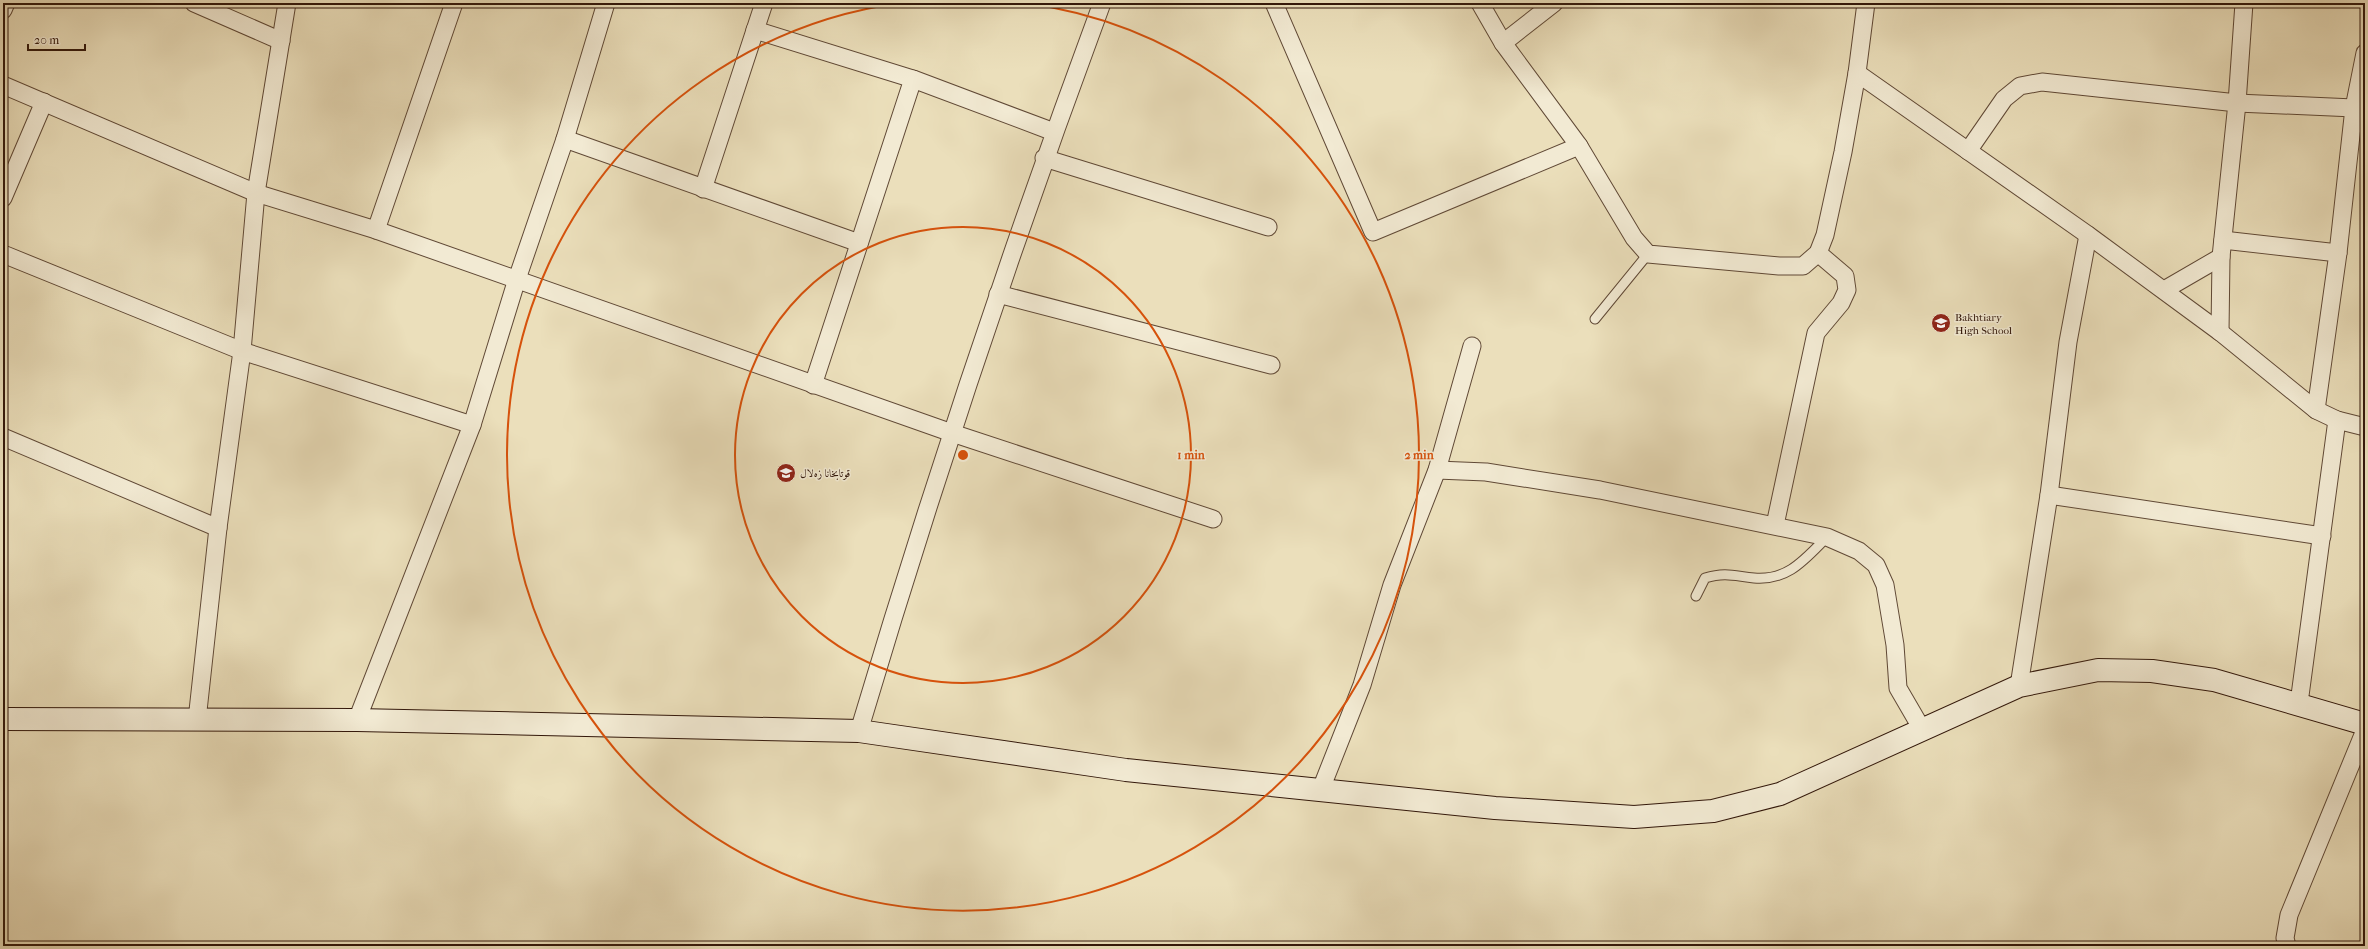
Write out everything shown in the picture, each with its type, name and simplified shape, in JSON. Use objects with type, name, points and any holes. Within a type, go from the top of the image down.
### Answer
[{"type":"main road","points":[[3,719],[357,720],[859,731],[1126,770],[1496,808],[1626,816],[1713,811],[1780,794],[1923,731],[2019,686],[2098,670],[2152,671],[2214,680],[2299,703],[2365,724]]},
{"type":"street","points":[[3,10],[6,3]]},
{"type":"street","points":[[194,3],[281,41]]},
{"type":"street","points":[[198,720],[218,528],[242,351],[256,193],[287,3]]},
{"type":"street","points":[[376,230],[454,3]]},
{"type":"street","points":[[357,720],[472,425],[517,279],[565,139],[606,3]]},
{"type":"street","points":[[703,189],[764,3]]},
{"type":"street","points":[[859,731],[952,433],[998,294],[1044,158],[1102,3]]},
{"type":"street","points":[[1274,3],[1373,232],[1578,146]]},
{"type":"street","points":[[1480,3],[1503,43],[1578,146],[1634,238],[1648,254],[1771,265],[1803,266],[1818,253],[1829,220],[1857,72],[1866,3]]},
{"type":"street","points":[[1503,43],[1554,3]]},
{"type":"street","points":[[2220,332],[2222,249],[2237,103],[2244,3]]},
{"type":"street","points":[[755,30],[913,79],[1054,132]]},
{"type":"street","points":[[2316,410],[2338,253],[2354,108],[2365,53]]},
{"type":"street","points":[[1857,72],[2164,290],[2220,332],[2316,410],[2337,420],[2365,427]]},
{"type":"street","points":[[813,385],[913,79]]},
{"type":"street","points":[[1968,151],[2004,99],[2020,86],[2042,82],[2237,103],[2354,108]]},
{"type":"street","points":[[3,85],[256,193],[376,230],[952,433],[1213,519]]},
{"type":"street","points":[[3,198],[44,102]]},
{"type":"street","points":[[565,139],[859,243]]},
{"type":"street","points":[[1044,158],[1268,227]]},
{"type":"street","points":[[2019,686],[2049,495],[2068,342],[2088,235]]},
{"type":"street","points":[[2164,290],[2222,249],[2338,253]]},
{"type":"street","points":[[1775,525],[1816,333],[1841,303],[1847,290],[1844,276],[1818,253]]},
{"type":"street","points":[[3,254],[242,351],[472,425]]},
{"type":"street","points":[[998,294],[1271,365]]},
{"type":"street","points":[[1322,789],[1362,685],[1392,585],[1437,470],[1472,346]]},
{"type":"street","points":[[2299,703],[2337,420]]},
{"type":"street","points":[[3,437],[218,528]]},
{"type":"street","points":[[1437,470],[1486,472],[1600,490],[1775,525],[1827,537],[1858,551],[1876,565],[1885,585],[1895,645],[1898,688],[1923,731]]},
{"type":"street","points":[[2049,495],[2322,536]]},
{"type":"street","points":[[2287,946],[2285,938],[2289,915],[2365,730]]},
{"type":"lane","points":[[1595,319],[1648,254]]},
{"type":"lane","points":[[1696,596],[1706,578],[1721,573],[1756,578],[1780,577],[1800,564],[1827,537]]},
{"type":"place","name":"Bakhtiary High School","points":[[1941,323]]},
{"type":"place","name":"قوتابخانا زەلال","points":[[786,473]]}]
